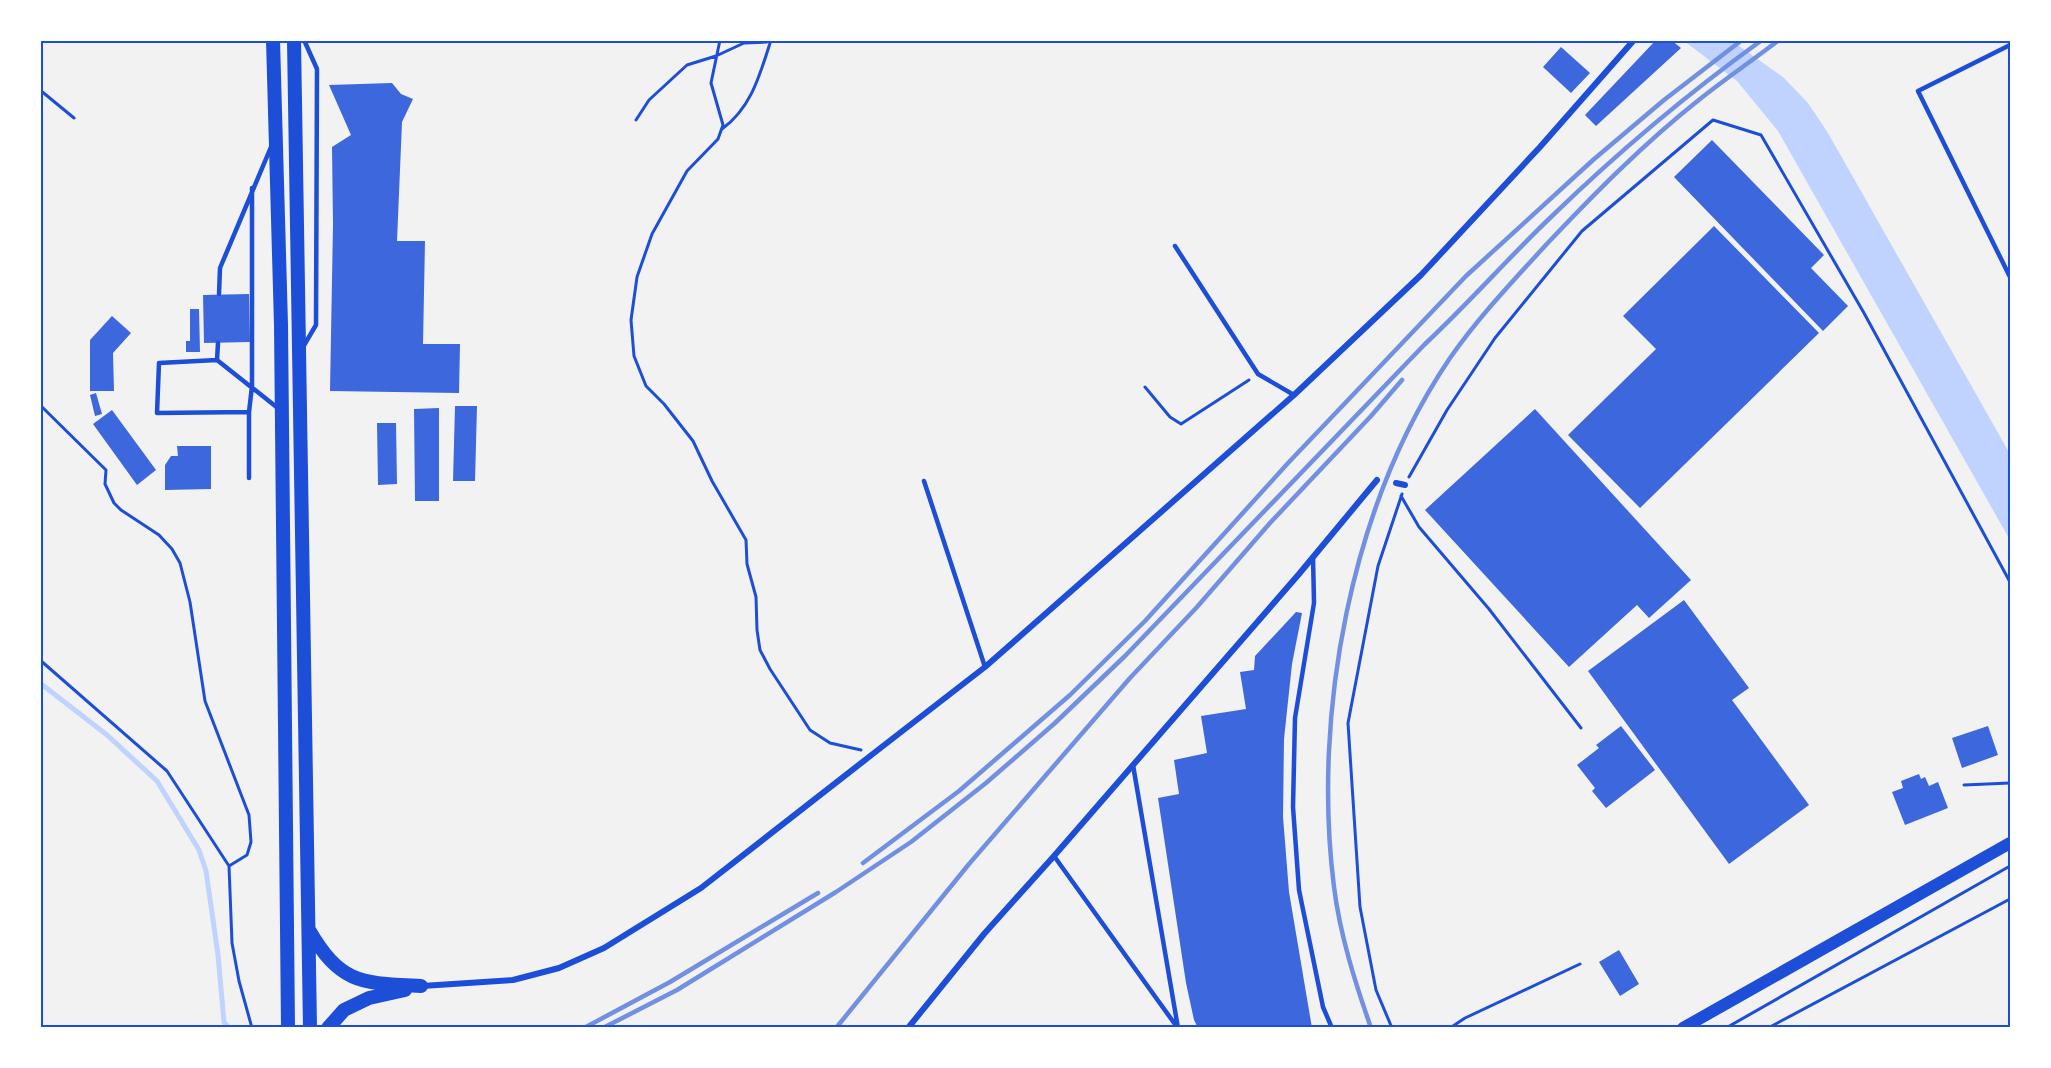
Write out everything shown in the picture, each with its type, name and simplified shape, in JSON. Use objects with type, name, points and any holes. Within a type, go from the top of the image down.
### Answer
[{"type":"main road","points":[[273,40],[282,412],[288,1028]]},
{"type":"main road","points":[[294,40],[310,1028]]},
{"type":"main road","points":[[1683,1028],[2010,843]]},
{"type":"main road","points":[[308,927],[322,952],[340,970],[357,979],[375,984],[421,986]]},
{"type":"main road","points":[[328,1028],[344,1010],[369,998],[421,986]]},
{"type":"street","points":[[421,986],[513,980],[559,968],[604,948],[701,888],[985,667],[1294,395],[1421,275],[1540,147],[1634,40]]},
{"type":"street","points":[[908,1028],[984,934],[1133,765],[1377,480]]},
{"type":"street","points":[[1396,483],[1405,485]]},
{"type":"lane","points":[[300,352],[315,324],[317,69],[304,40]]},
{"type":"lane","points":[[2010,45],[1918,91],[2010,277]]},
{"type":"lane","points":[[219,294],[220,268],[252,188],[275,139]]},
{"type":"lane","points":[[249,478],[249,412],[252,386],[252,188]]},
{"type":"lane","points":[[1175,246],[1258,374],[1294,395]]},
{"type":"lane","points":[[217,360],[218,343]]},
{"type":"lane","points":[[249,412],[157,413],[159,363],[217,360],[282,412]]},
{"type":"lane","points":[[924,481],[985,667]]},
{"type":"lane","points":[[1313,557],[1314,603],[1295,718],[1293,807],[1299,890],[1323,1007],[1332,1028]]},
{"type":"lane","points":[[1133,765],[1178,1028]]},
{"type":"lane","points":[[1054,856],[1178,1028]]},
{"type":"path","points":[[720,40],[711,83],[723,125],[722,129],[718,139],[687,171],[652,234],[638,277],[630,320],[634,356],[646,386],[664,404],[693,441],[712,482],[746,540],[747,564],[756,597],[760,650],[770,669],[810,730],[830,743],[874,753]]},
{"type":"path","points":[[636,120],[649,100],[687,65],[716,56],[744,43],[771,40],[749,102],[735,120],[722,129]]},
{"type":"path","points":[[40,90],[74,118]]},
{"type":"path","points":[[1392,1028],[1376,990],[1360,907],[1348,723],[1378,566],[1401,496],[1447,410],[1495,338],[1582,231],[1713,120],[1761,135],[1864,313],[2010,582]]},
{"type":"path","points":[[1145,387],[1170,417],[1180,424],[1258,374]]},
{"type":"path","points":[[40,405],[106,470],[105,484],[114,503],[159,535],[172,549],[180,563],[190,602],[205,701],[249,815],[251,842],[247,855],[229,866]]},
{"type":"path","points":[[1401,496],[1419,527],[1489,609],[1581,728]]},
{"type":"path","points":[[40,660],[166,771],[229,866],[232,943],[239,981],[252,1028]]},
{"type":"path","points":[[1964,785],[2010,783]]},
{"type":"path","points":[[1725,1028],[2010,866]]},
{"type":"path","points":[[1768,1028],[2010,899]]},
{"type":"path","points":[[1450,1028],[1465,1018],[1580,964]]},
{"type":"water","points":[[1684,41],[1732,41],[1783,77],[1808,103],[1828,133],[2010,454],[2010,540],[1778,131],[1737,81]]},
{"type":"building","points":[[1656,40],[1671,40],[1681,48],[1596,126],[1585,115]]},
{"type":"building","points":[[1561,47],[1590,73],[1571,93],[1543,67]]},
{"type":"building","points":[[392,83],[401,94],[413,99],[402,122],[397,241],[425,241],[423,344],[460,344],[459,393],[330,391],[332,147],[351,135],[329,85]]},
{"type":"building","points":[[1712,140],[1824,255],[1811,268],[1848,306],[1823,331],[1674,177]]},
{"type":"building","points":[[1714,226],[1819,333],[1640,508],[1568,435],[1656,349],[1623,316]]},
{"type":"building","points":[[249,294],[250,342],[204,343],[203,295]]},
{"type":"building","points":[[190,309],[199,309],[200,352],[186,352],[186,341],[190,341]]},
{"type":"building","points":[[112,316],[131,333],[113,353],[114,391],[90,391],[90,340]]},
{"type":"building","points":[[96,393],[102,414],[95,416],[90,395]]},
{"type":"building","points":[[455,406],[477,406],[475,481],[453,481]]},
{"type":"building","points":[[439,408],[439,501],[415,501],[414,409]]},
{"type":"building","points":[[1535,409],[1691,580],[1649,618],[1637,605],[1569,667],[1425,510]]},
{"type":"building","points":[[112,410],[156,470],[137,485],[93,424]]},
{"type":"building","points":[[377,423],[396,423],[397,484],[378,485]]},
{"type":"building","points":[[177,446],[211,446],[211,489],[165,490],[165,465],[171,456],[178,456]]},
{"type":"building","points":[[1684,600],[1749,688],[1732,700],[1809,805],[1729,864],[1588,671]]},
{"type":"building","points":[[1296,612],[1302,613],[1292,664],[1284,739],[1283,817],[1289,892],[1312,1028],[1198,1028],[1194,1020],[1186,983],[1158,798],[1179,794],[1174,760],[1207,753],[1201,716],[1246,709],[1240,672],[1254,670],[1255,656]]},
{"type":"building","points":[[1621,726],[1655,770],[1606,808],[1592,791],[1595,788],[1577,765],[1599,748],[1596,745]]},
{"type":"building","points":[[1988,726],[1998,755],[1962,768],[1952,738]]},
{"type":"building","points":[[1919,774],[1921,779],[1925,777],[1929,786],[1938,782],[1948,808],[1905,825],[1892,792],[1903,788],[1901,781]]},
{"type":"building","points":[[1619,950],[1639,984],[1620,996],[1599,962]]},
{"type":"waterway","points":[[40,683],[107,735],[157,781],[199,850],[206,871],[218,955],[224,1022],[229,1028]]},
{"type":"railway","points":[[863,863],[959,791],[1070,695],[1145,621],[1289,462],[1466,276],[1593,160],[1664,100],[1742,40]]},
{"type":"railway","points":[[603,1028],[677,990],[836,892],[911,842],[986,783],[1055,723],[1125,656],[1425,344],[1551,217],[1653,125],[1762,40]]},
{"type":"railway","points":[[1371,1028],[1349,958],[1334,887],[1329,821],[1329,752],[1335,682],[1347,612],[1364,544],[1387,478],[1416,416],[1450,358],[1507,287],[1619,170],[1679,116],[1779,40]]},
{"type":"railway","points":[[836,1028],[969,864],[1130,678],[1402,380]]},
{"type":"railway","points":[[584,1028],[670,982],[818,893]]}]
